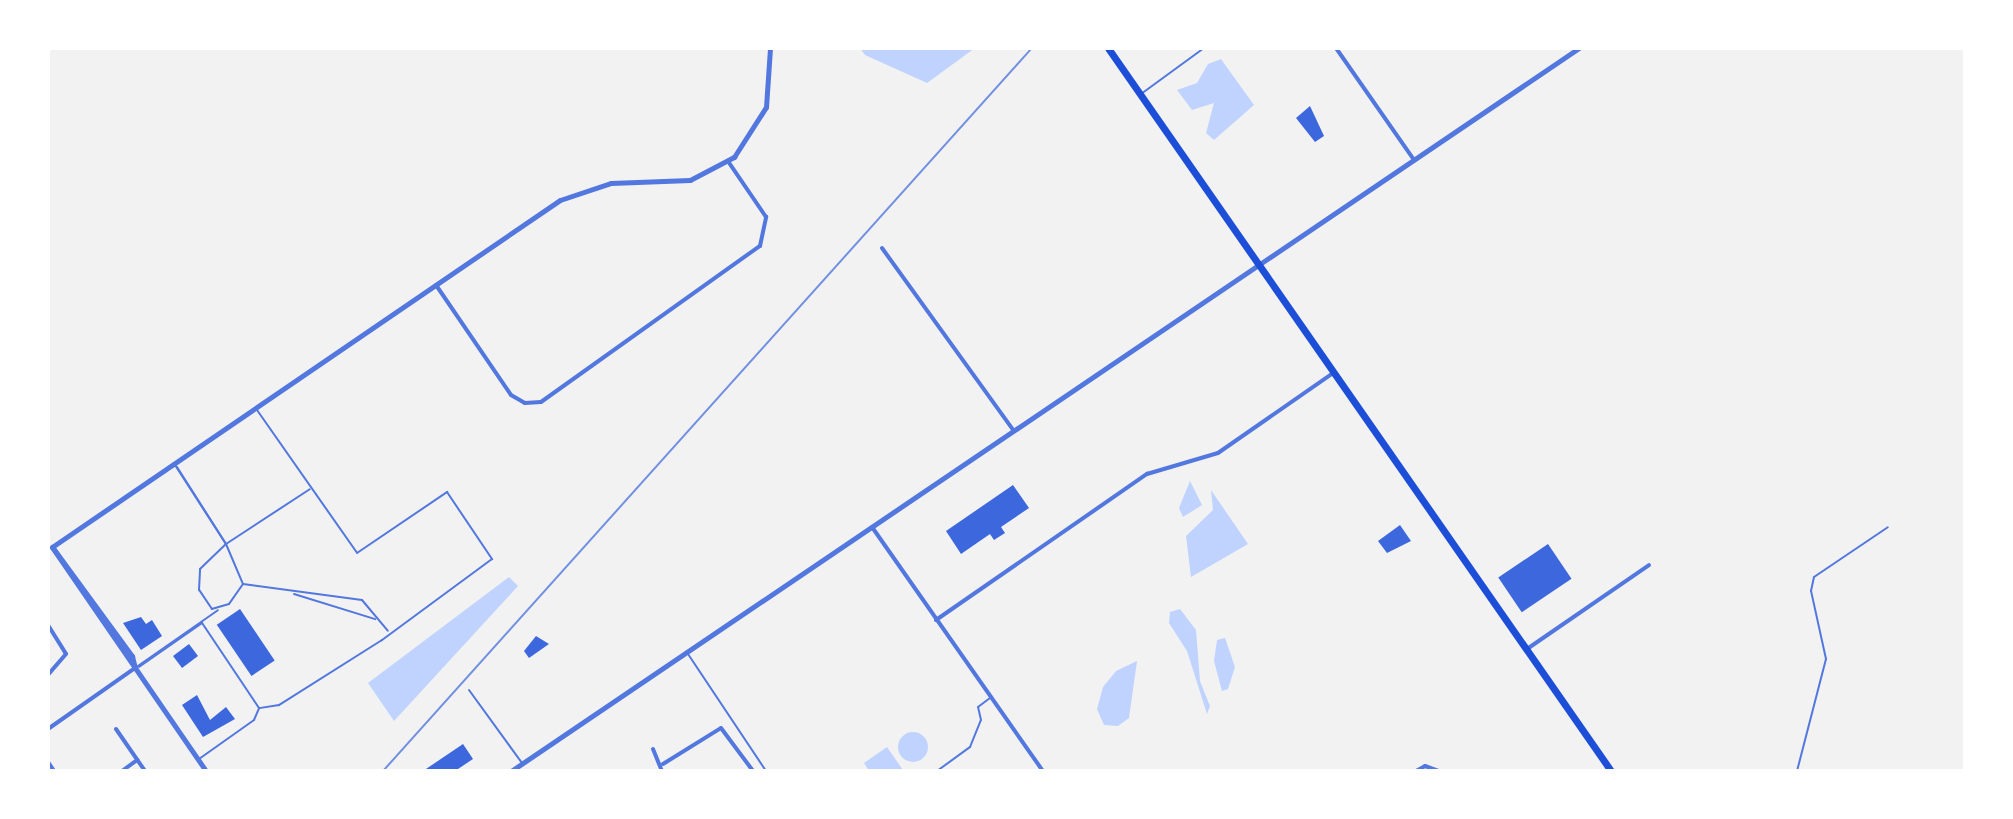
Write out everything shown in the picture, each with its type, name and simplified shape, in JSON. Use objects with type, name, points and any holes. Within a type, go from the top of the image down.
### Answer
[{"type":"main road","points":[[1108,48],[1611,771]]},
{"type":"street","points":[[206,771],[135,668],[89,592],[52,547],[257,410],[573,193],[611,183],[676,183],[728,161],[764,115],[771,85],[770,48]]},
{"type":"street","points":[[1336,48],[1413,159]]},
{"type":"street","points":[[511,771],[688,654],[1257,263],[1579,48]]},
{"type":"street","points":[[436,285],[509,393],[529,404],[544,401],[755,250],[766,234],[764,214],[728,161]]},
{"type":"street","points":[[882,248],[1014,431]]},
{"type":"street","points":[[936,620],[1147,474],[1218,453],[1333,373]]},
{"type":"street","points":[[872,527],[1043,771]]},
{"type":"street","points":[[1526,650],[1649,565]]},
{"type":"street","points":[[48,625],[66,659],[48,675]]},
{"type":"street","points":[[48,729],[135,668]]},
{"type":"street","points":[[116,729],[144,771]]},
{"type":"street","points":[[663,764],[721,729],[753,771]]},
{"type":"street","points":[[653,749],[663,764],[662,771]]},
{"type":"street","points":[[122,771],[137,760]]},
{"type":"street","points":[[48,762],[54,771]]},
{"type":"street","points":[[1416,771],[1431,766],[1439,771]]},
{"type":"lane","points":[[1141,94],[1204,48]]},
{"type":"lane","points":[[257,410],[310,489],[357,553],[447,492],[492,559],[279,705],[259,708]]},
{"type":"lane","points":[[175,465],[226,544]]},
{"type":"lane","points":[[175,465],[226,544],[243,584]]},
{"type":"lane","points":[[218,610],[202,598],[198,575],[206,558],[310,489]]},
{"type":"lane","points":[[1797,771],[1826,659],[1811,591],[1814,577],[1888,527]]},
{"type":"lane","points":[[243,584],[294,594],[362,600],[375,619],[388,631]]},
{"type":"lane","points":[[135,668],[202,623],[243,584]]},
{"type":"lane","points":[[294,594],[375,619]]},
{"type":"lane","points":[[135,668],[202,623]]},
{"type":"lane","points":[[198,759],[259,714],[259,708],[202,623]]},
{"type":"lane","points":[[688,654],[766,771]]},
{"type":"lane","points":[[469,690],[522,764]]},
{"type":"lane","points":[[936,771],[970,747],[981,720],[978,707],[990,698]]},
{"type":"water","points":[[860,48],[975,48],[927,83],[865,55]]},
{"type":"water","points":[[1221,59],[1254,105],[1214,140],[1206,133],[1214,103],[1192,110],[1177,90],[1197,83],[1208,64]]},
{"type":"water","points":[[1190,481],[1202,505],[1183,517],[1179,508]]},
{"type":"water","points":[[1211,490],[1248,544],[1191,577],[1186,536],[1213,510]]},
{"type":"water","points":[[509,577],[518,586],[394,721],[368,683]]},
{"type":"water","points":[[1180,609],[1196,630],[1200,681],[1210,706],[1207,714],[1187,651],[1169,623],[1170,612]]},
{"type":"water","points":[[1225,638],[1235,667],[1228,689],[1222,691],[1214,661],[1217,640]]},
{"type":"water","points":[[1137,661],[1129,718],[1118,726],[1104,725],[1097,709],[1103,687],[1116,671]]},
{"type":"water","points":[[913,732],[923,737],[928,747],[923,757],[913,762],[903,757],[898,747],[903,737]]},
{"type":"water","points":[[887,747],[903,770],[869,771],[864,763]]},
{"type":"building","points":[[1310,106],[1324,136],[1315,142],[1296,118]]},
{"type":"building","points":[[1013,485],[1029,508],[1001,527],[1005,533],[994,540],[990,534],[961,554],[946,531]]},
{"type":"building","points":[[1400,525],[1411,541],[1387,553],[1378,541]]},
{"type":"building","points":[[1548,544],[1571,579],[1522,612],[1498,578]]},
{"type":"building","points":[[240,609],[275,660],[251,676],[217,625]]},
{"type":"building","points":[[141,617],[146,624],[152,620],[162,636],[141,650],[123,623]]},
{"type":"building","points":[[536,636],[549,644],[529,658],[524,651]]},
{"type":"building","points":[[189,644],[198,656],[182,668],[173,656]]},
{"type":"building","points":[[197,695],[210,720],[226,707],[235,719],[203,737],[182,705]]},
{"type":"building","points":[[463,744],[473,759],[455,771],[423,771]]},
{"type":"railway","points":[[383,771],[1032,48]]}]
